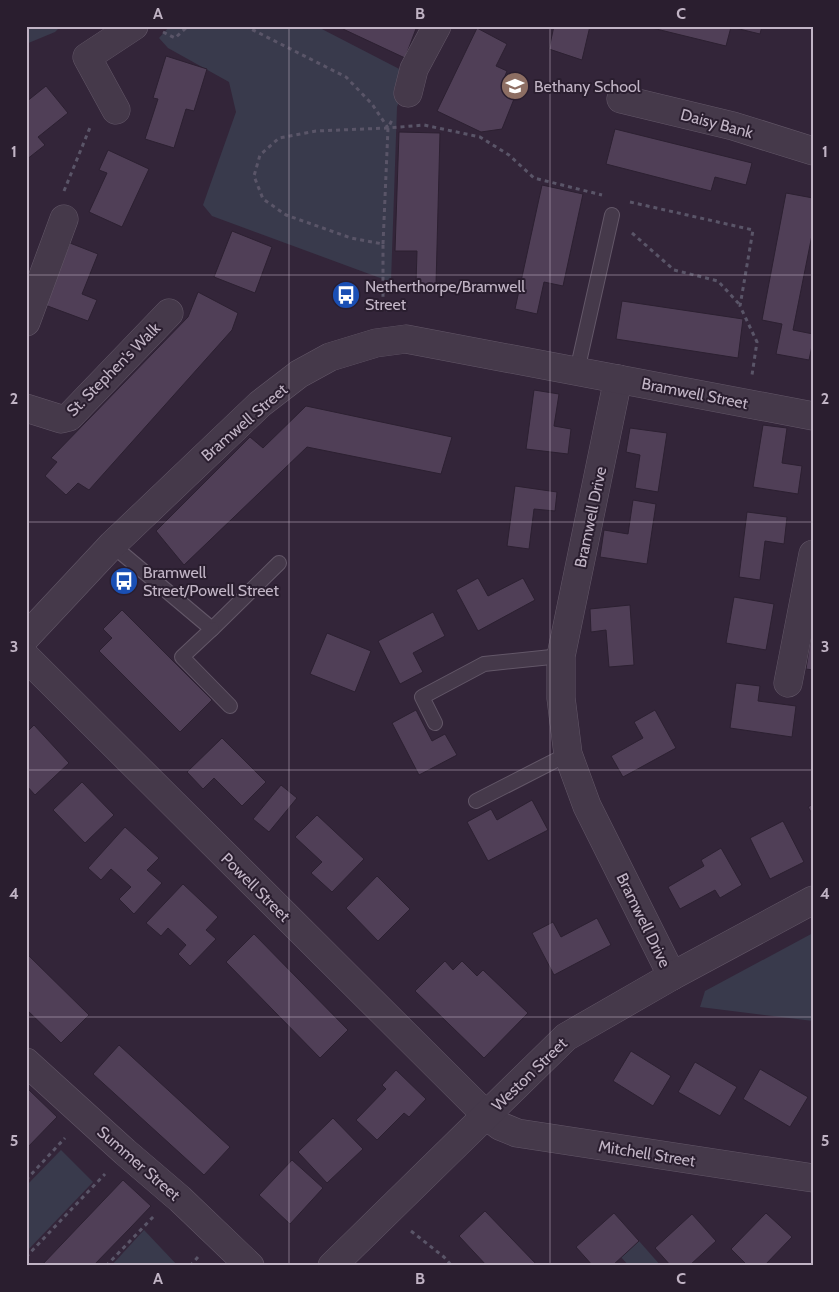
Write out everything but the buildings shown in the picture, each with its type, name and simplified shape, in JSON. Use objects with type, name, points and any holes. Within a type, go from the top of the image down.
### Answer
[{"type":"street","points":[[408,93],[414,69],[437,26]]},
{"type":"street","points":[[112,104],[87,57],[145,27]]},
{"type":"street","name":"Daisy Bank","points":[[621,99],[733,126],[813,151]]},
{"type":"street","points":[[26,322],[64,219]]},
{"type":"street","name":"St. Stephen's Walk","points":[[26,408],[61,419],[69,417],[169,313]]},
{"type":"street","name":"Bramwell Street","points":[[26,637],[112,545],[260,404],[299,374],[330,357],[376,343],[406,339],[813,416]]},
{"type":"street","name":"Bramwell Drive","points":[[618,379],[561,656],[561,698],[568,754],[587,806],[672,976]]},
{"type":"street","points":[[788,684],[808,607],[813,554]]},
{"type":"street","name":"Powell Street","points":[[26,657],[486,1116]]},
{"type":"street","name":"Weston Street","points":[[332,1266],[566,1037],[672,976],[813,900]]},
{"type":"street","name":"Summer Street","points":[[26,1062],[174,1194],[250,1266]]},
{"type":"street","name":"Mitchell Street","points":[[486,1116],[500,1126],[517,1132],[813,1178]]},
{"type":"lane","points":[[577,371],[612,215]]},
{"type":"lane","points":[[112,545],[212,628]]},
{"type":"lane","points":[[230,706],[182,657],[279,563]]},
{"type":"lane","points":[[435,724],[422,697],[484,664],[561,656]]},
{"type":"lane","points":[[476,801],[568,754]]},
{"type":"path","points":[[145,27],[175,38],[188,26]]},
{"type":"path","points":[[245,26],[346,77],[372,104],[388,128],[383,244],[383,303],[406,339]]},
{"type":"path","points":[[64,219],[64,191],[94,118],[112,104]]},
{"type":"path","points":[[383,244],[351,238],[286,215],[263,199],[254,176],[260,155],[279,138],[316,131],[424,125],[480,138],[509,155],[534,178],[753,230],[740,306]]},
{"type":"path","points":[[613,198],[612,215],[674,270],[718,281],[740,306],[757,342],[748,403]]},
{"type":"path","points":[[26,1180],[86,1116]]},
{"type":"path","points":[[26,1257],[125,1152]]},
{"type":"path","points":[[106,1266],[174,1194]]},
{"type":"path","points":[[390,1211],[417,1237],[444,1257],[452,1266]]},
{"type":"shaded area","points":[[26,26],[61,26],[55,32],[26,44]]},
{"type":"shaded area","points":[[170,26],[316,26],[409,74],[397,107],[391,282],[212,216],[203,205],[236,112],[229,82],[168,48],[159,38]]},
{"type":"shaded area","points":[[813,933],[813,1021],[700,1007],[705,991]]},
{"type":"shaded area","points":[[61,1150],[93,1182],[26,1252],[26,1186]]},
{"type":"shaded area","points":[[144,1230],[178,1266],[111,1266]]},
{"type":"shaded area","points":[[639,1241],[661,1266],[629,1266],[621,1257]]},
{"type":"place","name":"Bethany School","points":[[515,86]]},
{"type":"place","name":"Netherthorpe/Bramwell Street","points":[[346,295]]},
{"type":"place","name":"Bramwell Street/Powell Street","points":[[124,581]]}]
